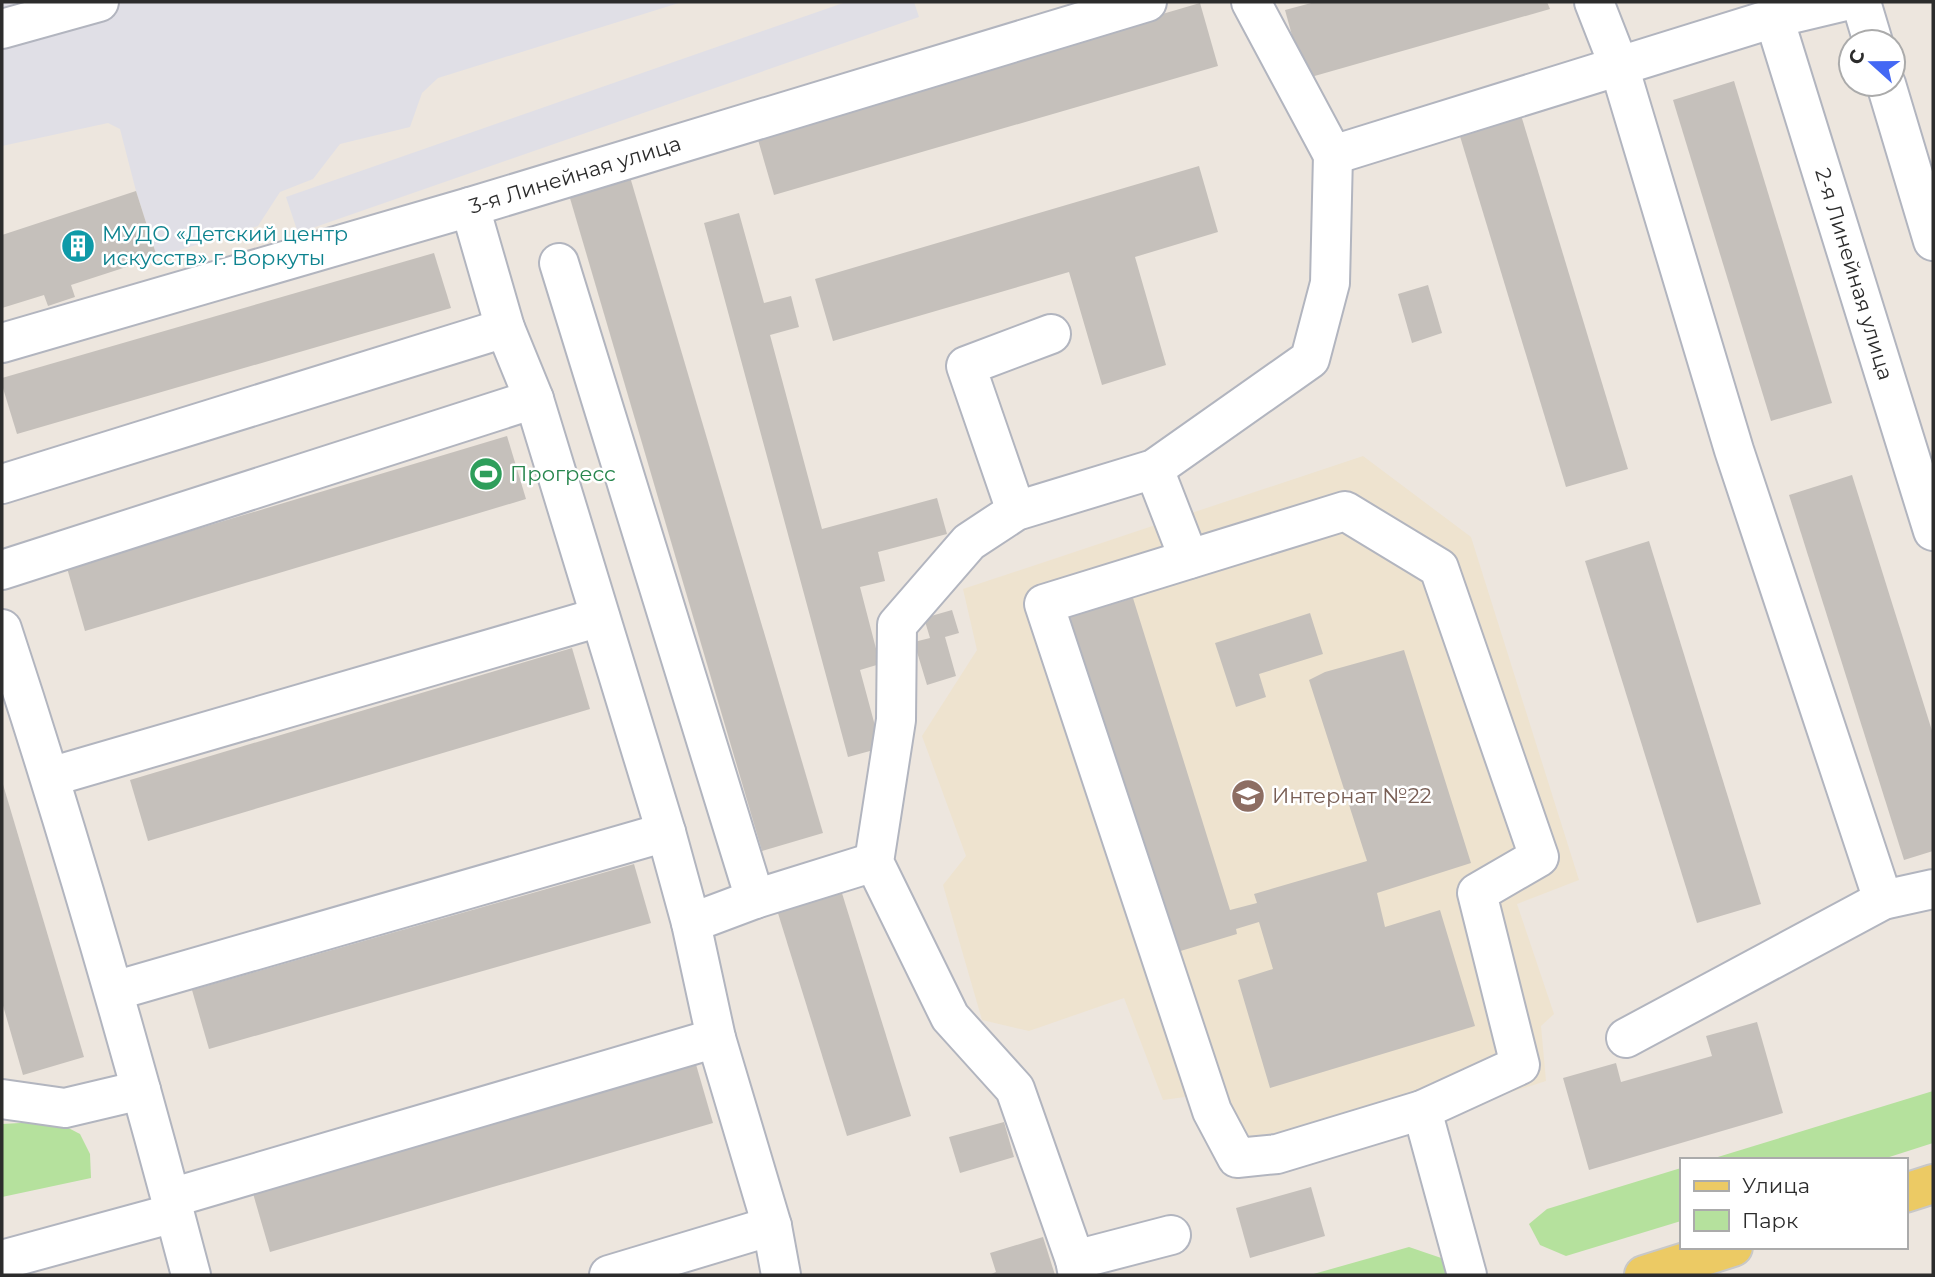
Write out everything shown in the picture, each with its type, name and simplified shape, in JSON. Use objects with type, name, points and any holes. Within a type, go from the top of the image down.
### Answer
[{"type":"main road","points":[[1907,1192],[1933,1184]]},
{"type":"main road","points":[[1644,1275],[1727,1249]]},
{"type":"street","points":[[2,29],[99,2]]},
{"type":"street","name":"3-я Линейная улица","points":[[2,344],[470,207],[1147,2]]},
{"type":"street","points":[[1171,1235],[1077,1268],[1015,1089],[950,1017],[874,862],[896,720],[897,625],[931,584],[969,542],[1016,512],[1154,470],[1310,359],[1331,283],[1333,155],[1251,2]]},
{"type":"street","points":[[1594,2],[1619,66],[1734,450],[1884,900]]},
{"type":"street","points":[[1333,155],[1774,18],[1841,2]]},
{"type":"street","points":[[1861,2],[1869,28]]},
{"type":"street","name":"2-я Линейная улица","points":[[1774,18],[1933,531]]},
{"type":"street","points":[[1890,98],[1933,241]]},
{"type":"street","points":[[470,207],[505,328],[534,399],[666,832],[691,923],[716,1038],[772,1226],[781,1275]]},
{"type":"street","points":[[559,263],[755,899]]},
{"type":"street","points":[[2,484],[505,328]]},
{"type":"street","points":[[1016,512],[966,366],[1051,334]]},
{"type":"street","points":[[2,570],[534,399]]},
{"type":"street","points":[[1154,470],[1189,559]]},
{"type":"street","points":[[1345,511],[1439,568],[1539,857],[1463,898],[1520,1065],[1422,1110],[1277,1154],[1237,1158],[1212,1111],[1044,604],[1189,559],[1345,511]]},
{"type":"street","points":[[50,777],[600,617]]},
{"type":"street","points":[[2,629],[50,777],[114,991],[191,1275]]},
{"type":"street","points":[[114,991],[666,832]]},
{"type":"street","points":[[691,923],[755,899],[874,862]]},
{"type":"street","points":[[1626,1038],[1884,900],[1933,889]]},
{"type":"street","points":[[2,1260],[716,1038]]},
{"type":"street","points":[[2,1099],[65,1108],[141,1090]]},
{"type":"street","points":[[1422,1110],[1467,1275]]},
{"type":"street","points":[[609,1275],[772,1226]]},
{"type":"shaded area","points":[[2,2],[682,2],[438,78],[422,93],[410,127],[340,144],[313,179],[280,192],[258,226],[157,257],[120,129],[108,123],[2,146]]},
{"type":"shaded area","points":[[846,2],[914,2],[919,17],[298,233],[286,197]]},
{"type":"shaded area","name":"Интернат №22","points":[[1363,456],[1471,537],[1579,880],[1517,904],[1554,1014],[1541,1026],[1546,1081],[1235,1180],[1208,1139],[1192,1096],[1163,1100],[1124,998],[1029,1031],[982,1020],[943,885],[966,856],[922,736],[977,650],[963,589]]},
{"type":"green space","points":[[1933,1091],[1933,1143],[1886,1158],[1715,1158]]},
{"type":"green space","points":[[55,1121],[80,1134],[90,1154],[91,1178],[2,1197],[2,1124]]},
{"type":"green space","points":[[1680,1168],[1680,1221],[1566,1256],[1540,1245],[1529,1224],[1547,1209]]},
{"type":"green space","points":[[1409,1247],[1450,1261],[1451,1275],[1310,1275]]},
{"type":"building","points":[[1315,2],[1547,2],[1550,9],[1304,79],[1285,10]]},
{"type":"building","points":[[1200,3],[1218,66],[774,195],[756,133]]},
{"type":"building","points":[[1734,81],[1832,403],[1771,421],[1673,100]]},
{"type":"building","points":[[1521,115],[1628,469],[1566,487],[1459,133]]},
{"type":"building","points":[[1199,166],[1218,232],[1135,257],[1166,365],[1102,385],[1069,272],[833,341],[815,279]]},
{"type":"building","points":[[628,170],[823,833],[762,851],[567,188]]},
{"type":"building","name":"МУДО «Детский центр искусств» г. Воркуты","points":[[136,191],[157,257],[71,285],[75,297],[48,306],[44,295],[2,308],[2,235]]},
{"type":"building","points":[[739,213],[764,303],[791,296],[799,327],[770,335],[822,529],[937,498],[947,534],[878,552],[885,581],[860,587],[880,664],[860,670],[881,748],[848,757],[704,223]]},
{"type":"building","points":[[434,253],[451,308],[17,434],[2,378]]},
{"type":"building","points":[[1428,285],[1442,333],[1412,343],[1398,294]]},
{"type":"building","points":[[507,436],[526,499],[85,631],[67,568]]},
{"type":"building","points":[[1852,475],[1933,734],[1933,851],[1904,860],[1789,495]]},
{"type":"building","points":[[1649,541],[1761,904],[1697,923],[1585,561]]},
{"type":"building","points":[[1133,598],[1230,910],[1257,903],[1254,894],[1367,861],[1309,680],[1325,672],[1404,650],[1471,863],[1377,893],[1385,927],[1440,910],[1475,1026],[1270,1088],[1238,980],[1273,969],[1259,922],[1236,929],[1237,934],[1164,956],[1060,620]]},
{"type":"building","points":[[952,610],[959,633],[945,637],[956,676],[927,685],[914,642],[930,638],[924,618]]},
{"type":"building","points":[[1310,613],[1323,654],[1259,674],[1266,697],[1236,707],[1215,643]]},
{"type":"building","points":[[572,648],[590,709],[148,841],[130,780]]},
{"type":"building","points":[[2,781],[84,1057],[23,1075],[2,1002]]},
{"type":"building","points":[[634,864],[651,923],[209,1049],[192,990]]},
{"type":"building","points":[[841,890],[911,1116],[847,1136],[777,910]]},
{"type":"building","points":[[1757,1022],[1783,1113],[1589,1170],[1563,1078],[1616,1063],[1621,1082],[1712,1056],[1706,1036]]},
{"type":"building","points":[[695,1061],[713,1123],[270,1252],[252,1190]]},
{"type":"building","points":[[1004,1122],[1014,1157],[960,1173],[949,1137]]},
{"type":"building","points":[[1311,1187],[1325,1236],[1250,1258],[1236,1208]]},
{"type":"building","points":[[1043,1237],[1055,1275],[989,1275],[996,1272],[990,1253]]},
{"type":"place","name":"МУДО «Детский центр искусств» г. Воркуты","points":[[78,246]]},
{"type":"place","name":"Прогресс","points":[[486,474]]},
{"type":"place","name":"Интернат №22","points":[[1248,796]]}]
